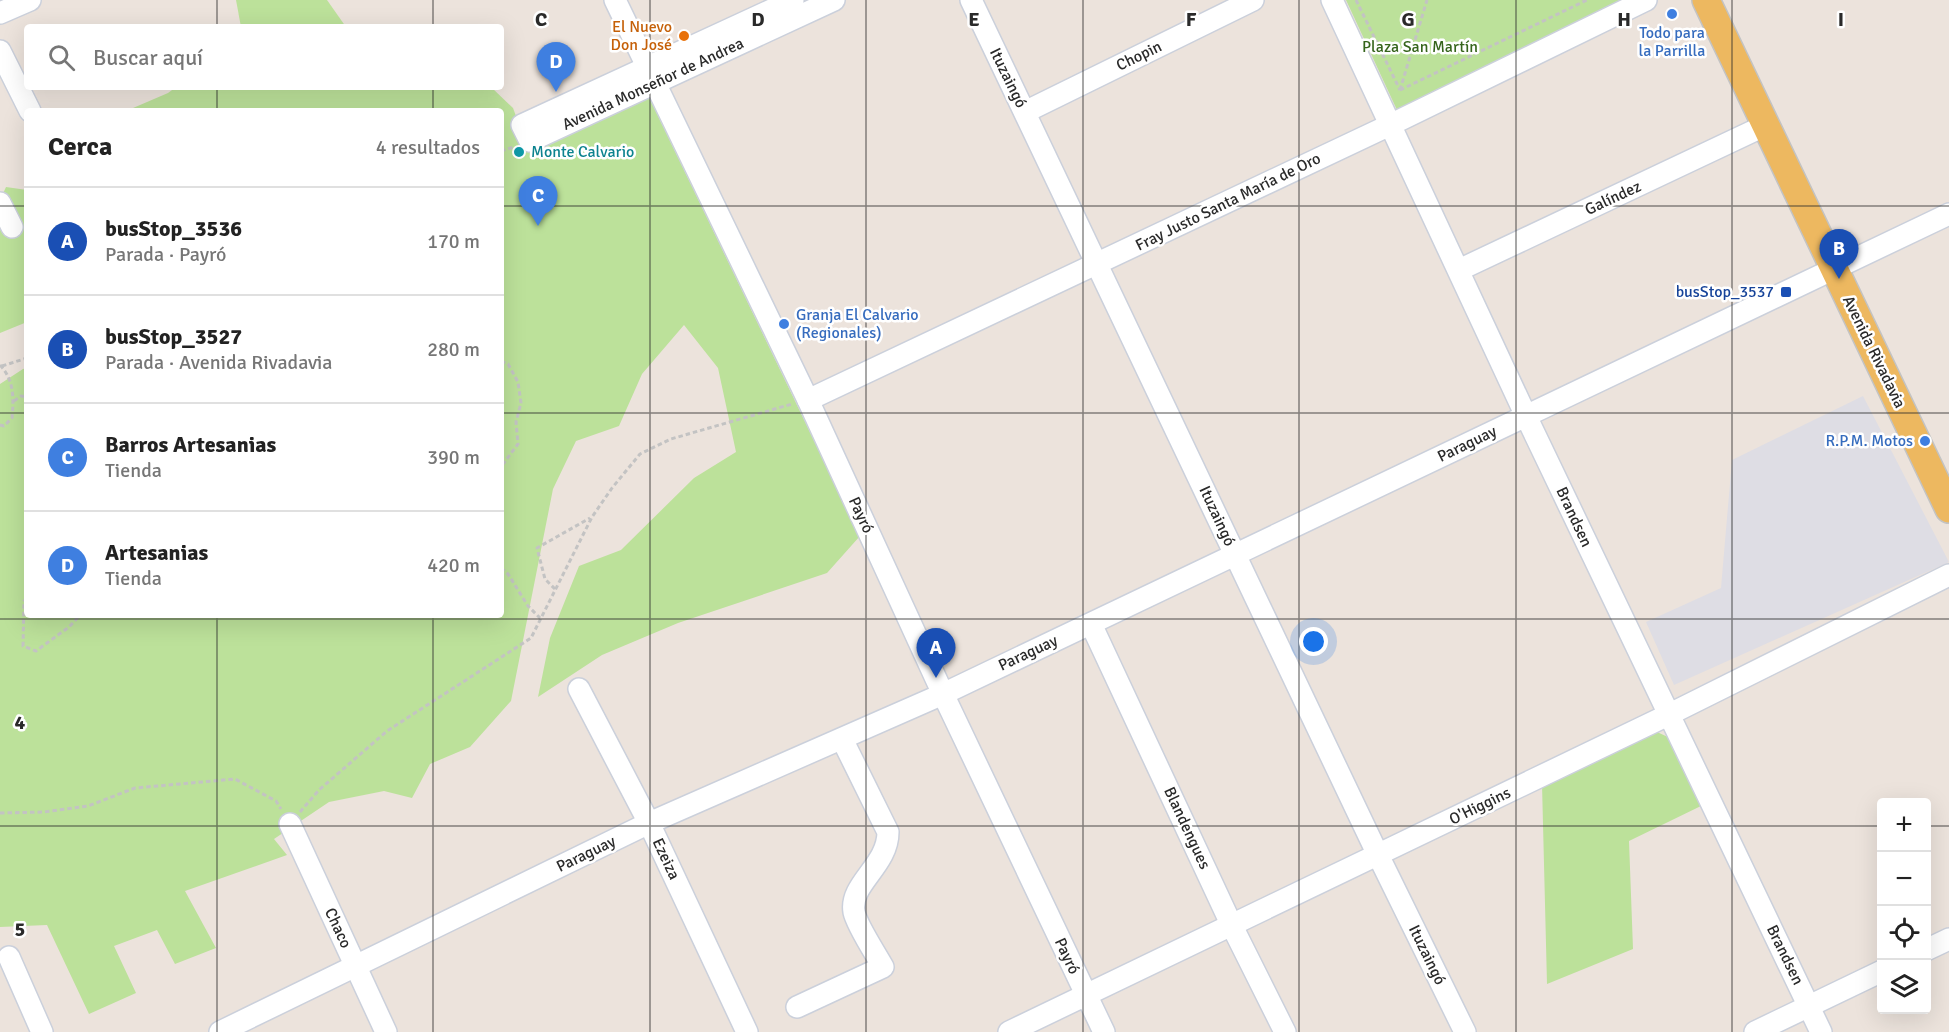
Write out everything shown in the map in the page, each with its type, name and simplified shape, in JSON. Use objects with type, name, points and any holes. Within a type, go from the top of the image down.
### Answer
[{"type":"main road","name":"Avenida Rivadavia","points":[[1707,0],[1949,509]]},
{"type":"street","points":[[0,14],[30,0]]},
{"type":"street","name":"Payró","points":[[615,0],[808,400],[943,694],[1104,1032]]},
{"type":"street","name":"Avenida Monseñor de Andrea","points":[[793,0],[652,75],[530,141],[522,125],[652,75],[834,0]]},
{"type":"street","name":"Ituzaingó","points":[[971,0],[1378,855],[1465,1032]]},
{"type":"street","name":"Chopin","points":[[1024,112],[1253,0]]},
{"type":"street","name":"Brandsen","points":[[1332,0],[1392,124],[1526,416],[1821,1032]]},
{"type":"street","name":"Fray Justo Santa María de Oro","points":[[808,400],[1097,265],[1646,0]]},
{"type":"street","points":[[0,51],[28,108]]},
{"type":"street","name":"Galíndez","points":[[1459,270],[1766,125]]},
{"type":"street","points":[[0,203],[12,227]]},
{"type":"street","name":"Paraguay","points":[[220,1032],[649,823],[943,694],[1949,214]]},
{"type":"street","name":"O'Higgins","points":[[1009,1032],[1668,715],[1949,575]]},
{"type":"street","name":"Blandengues","points":[[1091,624],[1232,926],[1285,1032]]},
{"type":"street","name":"Ezeiza","points":[[579,689],[649,823],[747,1032]]},
{"type":"street","points":[[797,1006],[883,967],[854,913],[855,895],[883,856],[888,844],[888,832],[842,739]]},
{"type":"street","name":"Chaco","points":[[290,825],[386,1032]]},
{"type":"street","points":[[1931,948],[1949,939]]},
{"type":"street","points":[[9,957],[42,1032]]},
{"type":"street","points":[[1755,1032],[1877,973]]},
{"type":"path","points":[[1356,0],[1401,90]]},
{"type":"path","points":[[1401,90],[1427,0]]},
{"type":"path","points":[[1401,90],[1587,0]]},
{"type":"path","points":[[0,425],[4,426],[12,418],[14,401],[12,385],[1,366],[24,359]]},
{"type":"path","points":[[504,362],[508,364],[518,382],[521,403],[516,422],[518,444],[504,463]]},
{"type":"path","points":[[14,401],[24,396]]},
{"type":"path","points":[[0,813],[44,812],[88,806],[135,788],[235,779],[276,801],[290,825],[319,790],[387,731],[531,638],[592,517],[640,454],[671,439],[808,400]]},
{"type":"path","points":[[555,590],[545,579],[537,548],[592,517]]},
{"type":"path","points":[[504,571],[528,606],[540,619]]},
{"type":"path","points":[[24,601],[23,646],[36,651],[69,627],[77,618]]},
{"type":"shaded area","points":[[1863,396],[1949,562],[1674,685],[1646,622],[1721,588],[1732,460]]},
{"type":"green space","points":[[236,0],[327,0],[344,24],[240,24]]},
{"type":"green space","name":"Plaza San Martín","points":[[1346,0],[1625,0],[1397,110]]},
{"type":"green space","points":[[172,90],[494,90],[513,108],[530,154],[648,95],[860,536],[827,573],[678,623],[602,655],[538,697],[550,638],[579,566],[621,550],[694,478],[736,452],[718,368],[684,325],[642,374],[619,426],[576,441],[553,489],[511,701],[470,747],[430,764],[412,798],[384,791],[329,802],[274,839],[287,855],[185,891],[216,948],[175,964],[157,930],[114,946],[136,993],[89,1014],[47,925],[0,927],[0,384],[24,369],[24,618],[504,618],[504,108],[133,108]]},
{"type":"green space","points":[[6,187],[24,190],[24,323],[0,333],[0,200]]},
{"type":"green space","points":[[1657,732],[1670,738],[1703,805],[1629,841],[1633,949],[1547,984],[1542,784]]},
{"type":"place","name":"Todo para la Parrilla","points":[[1672,14]]},
{"type":"place","name":"El Nuevo Don José","points":[[684,36]]},
{"type":"place","name":"Artesanias","points":[[556,92]]},
{"type":"place","name":"Monte Calvario","points":[[519,152]]},
{"type":"place","name":"Barros Artesanias","points":[[538,226]]},
{"type":"place","name":"busStop_3527","points":[[1839,279]]},
{"type":"place","name":"busStop_3537","points":[[1786,292]]},
{"type":"place","name":"Granja El Calvario (Regionales)","points":[[784,324]]},
{"type":"place","name":"R.P.M. Motos","points":[[1925,441]]},
{"type":"place","name":"busStop_3536","points":[[936,678]]}]
